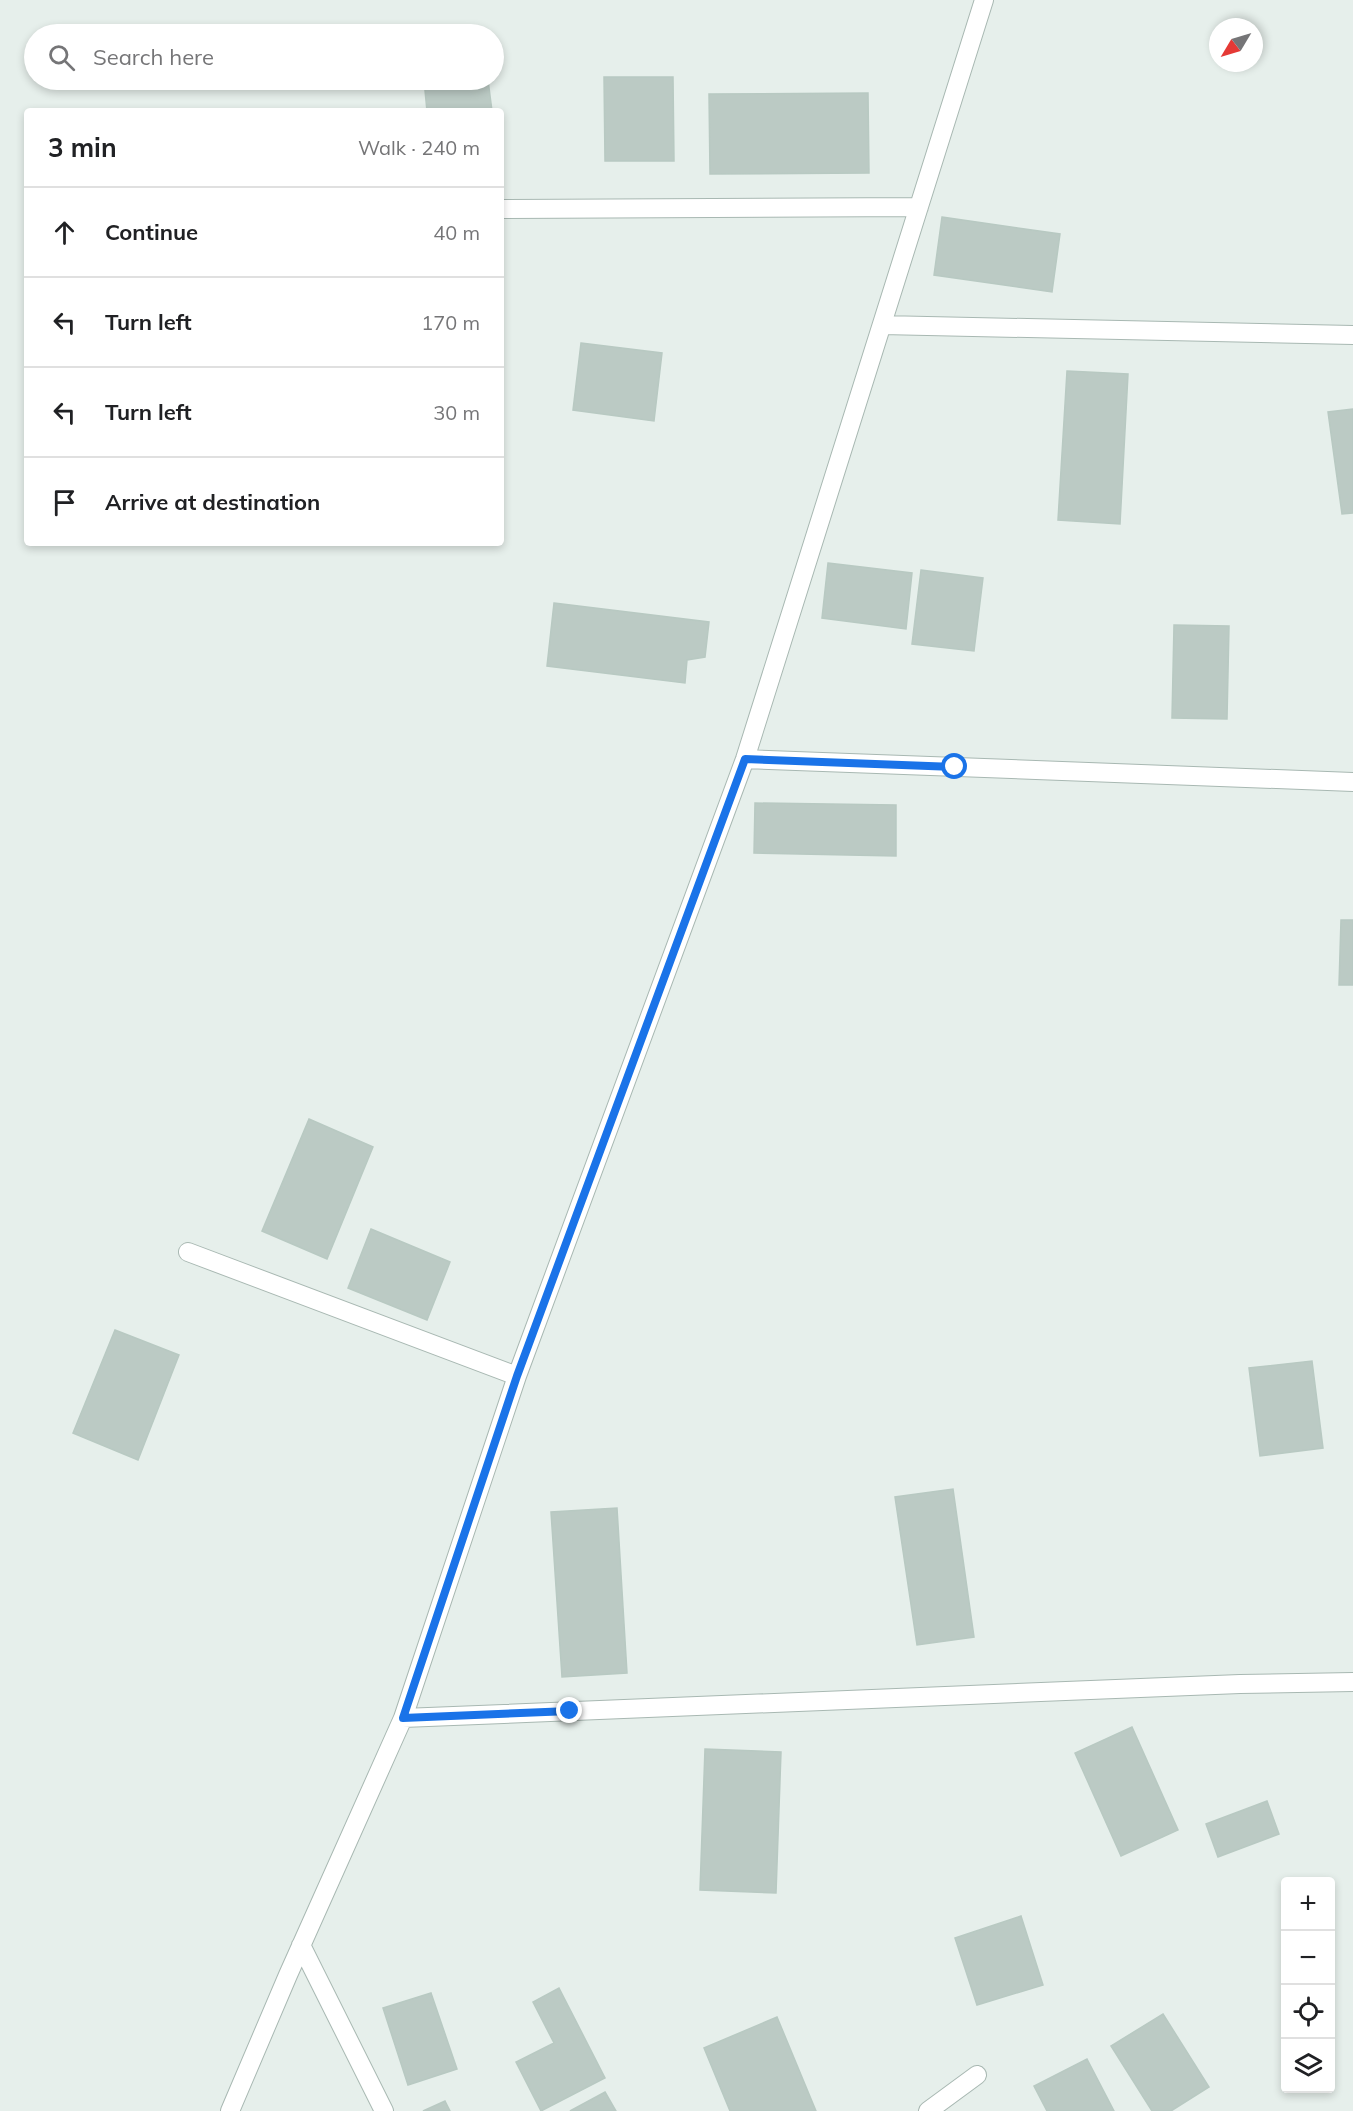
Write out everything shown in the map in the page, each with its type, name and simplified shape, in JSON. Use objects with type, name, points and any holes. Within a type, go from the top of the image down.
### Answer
[{"type":"street","points":[[230,2111],[301,1945],[403,1718],[517,1376],[745,759],[984,0]]},
{"type":"street","points":[[504,208],[919,207]]},
{"type":"street","points":[[882,324],[1353,335]]},
{"type":"street","points":[[745,759],[1353,782]]},
{"type":"street","points":[[188,1252],[517,1376]]},
{"type":"street","points":[[403,1718],[1240,1684],[1353,1682]]},
{"type":"street","points":[[301,1945],[384,2111]]},
{"type":"street","points":[[928,2111],[977,2075]]},
{"type":"building","points":[[604,77],[673,77],[674,161],[605,161]]},
{"type":"building","points":[[425,90],[489,90],[492,108],[427,108]]},
{"type":"building","points":[[868,93],[869,173],[710,174],[709,94]]},
{"type":"building","points":[[942,217],[1060,234],[1052,292],[934,275]]},
{"type":"building","points":[[581,343],[662,353],[654,421],[573,410]]},
{"type":"building","points":[[1067,371],[1128,374],[1120,524],[1058,520]]},
{"type":"building","points":[[1353,409],[1353,513],[1342,514],[1328,412]]},
{"type":"building","points":[[828,563],[912,573],[906,629],[822,618]]},
{"type":"building","points":[[921,570],[983,578],[974,651],[912,644]]},
{"type":"building","points":[[554,603],[709,622],[705,657],[687,660],[685,683],[547,666]]},
{"type":"building","points":[[1174,625],[1229,626],[1227,719],[1172,718]]},
{"type":"building","points":[[755,803],[896,805],[896,856],[754,853]]},
{"type":"building","points":[[1341,920],[1353,920],[1353,985],[1339,985]]},
{"type":"building","points":[[309,1119],[373,1147],[327,1259],[262,1231]]},
{"type":"building","points":[[371,1229],[450,1262],[427,1320],[348,1288]]},
{"type":"building","points":[[115,1330],[179,1355],[138,1460],[73,1433]]},
{"type":"building","points":[[1312,1361],[1323,1448],[1260,1456],[1249,1368]]},
{"type":"building","points":[[953,1489],[974,1637],[917,1645],[895,1497]]},
{"type":"building","points":[[617,1508],[627,1673],[562,1677],[551,1512]]},
{"type":"building","points":[[1132,1727],[1178,1830],[1121,1856],[1075,1753]]},
{"type":"building","points":[[705,1749],[781,1752],[776,1893],[700,1890]]},
{"type":"building","points":[[1267,1801],[1279,1834],[1218,1857],[1206,1824]]},
{"type":"building","points":[[1021,1916],[1043,1985],[977,2005],[955,1938]]},
{"type":"building","points":[[559,1988],[605,2078],[541,2111],[516,2062],[554,2043],[533,2002]]},
{"type":"building","points":[[431,1993],[457,2069],[408,2085],[383,2008]]},
{"type":"building","points":[[1163,2014],[1209,2087],[1171,2111],[1152,2111],[1111,2046]]},
{"type":"building","points":[[777,2017],[816,2111],[730,2111],[704,2048]]},
{"type":"building","points":[[1087,2059],[1114,2111],[1047,2111],[1034,2086]]},
{"type":"building","points":[[605,2092],[616,2111],[570,2111]]},
{"type":"building","points":[[445,2101],[450,2111],[423,2111]]},
{"type":"route","points":[[570,1711],[403,1718],[517,1376],[745,759],[955,767]]}]
